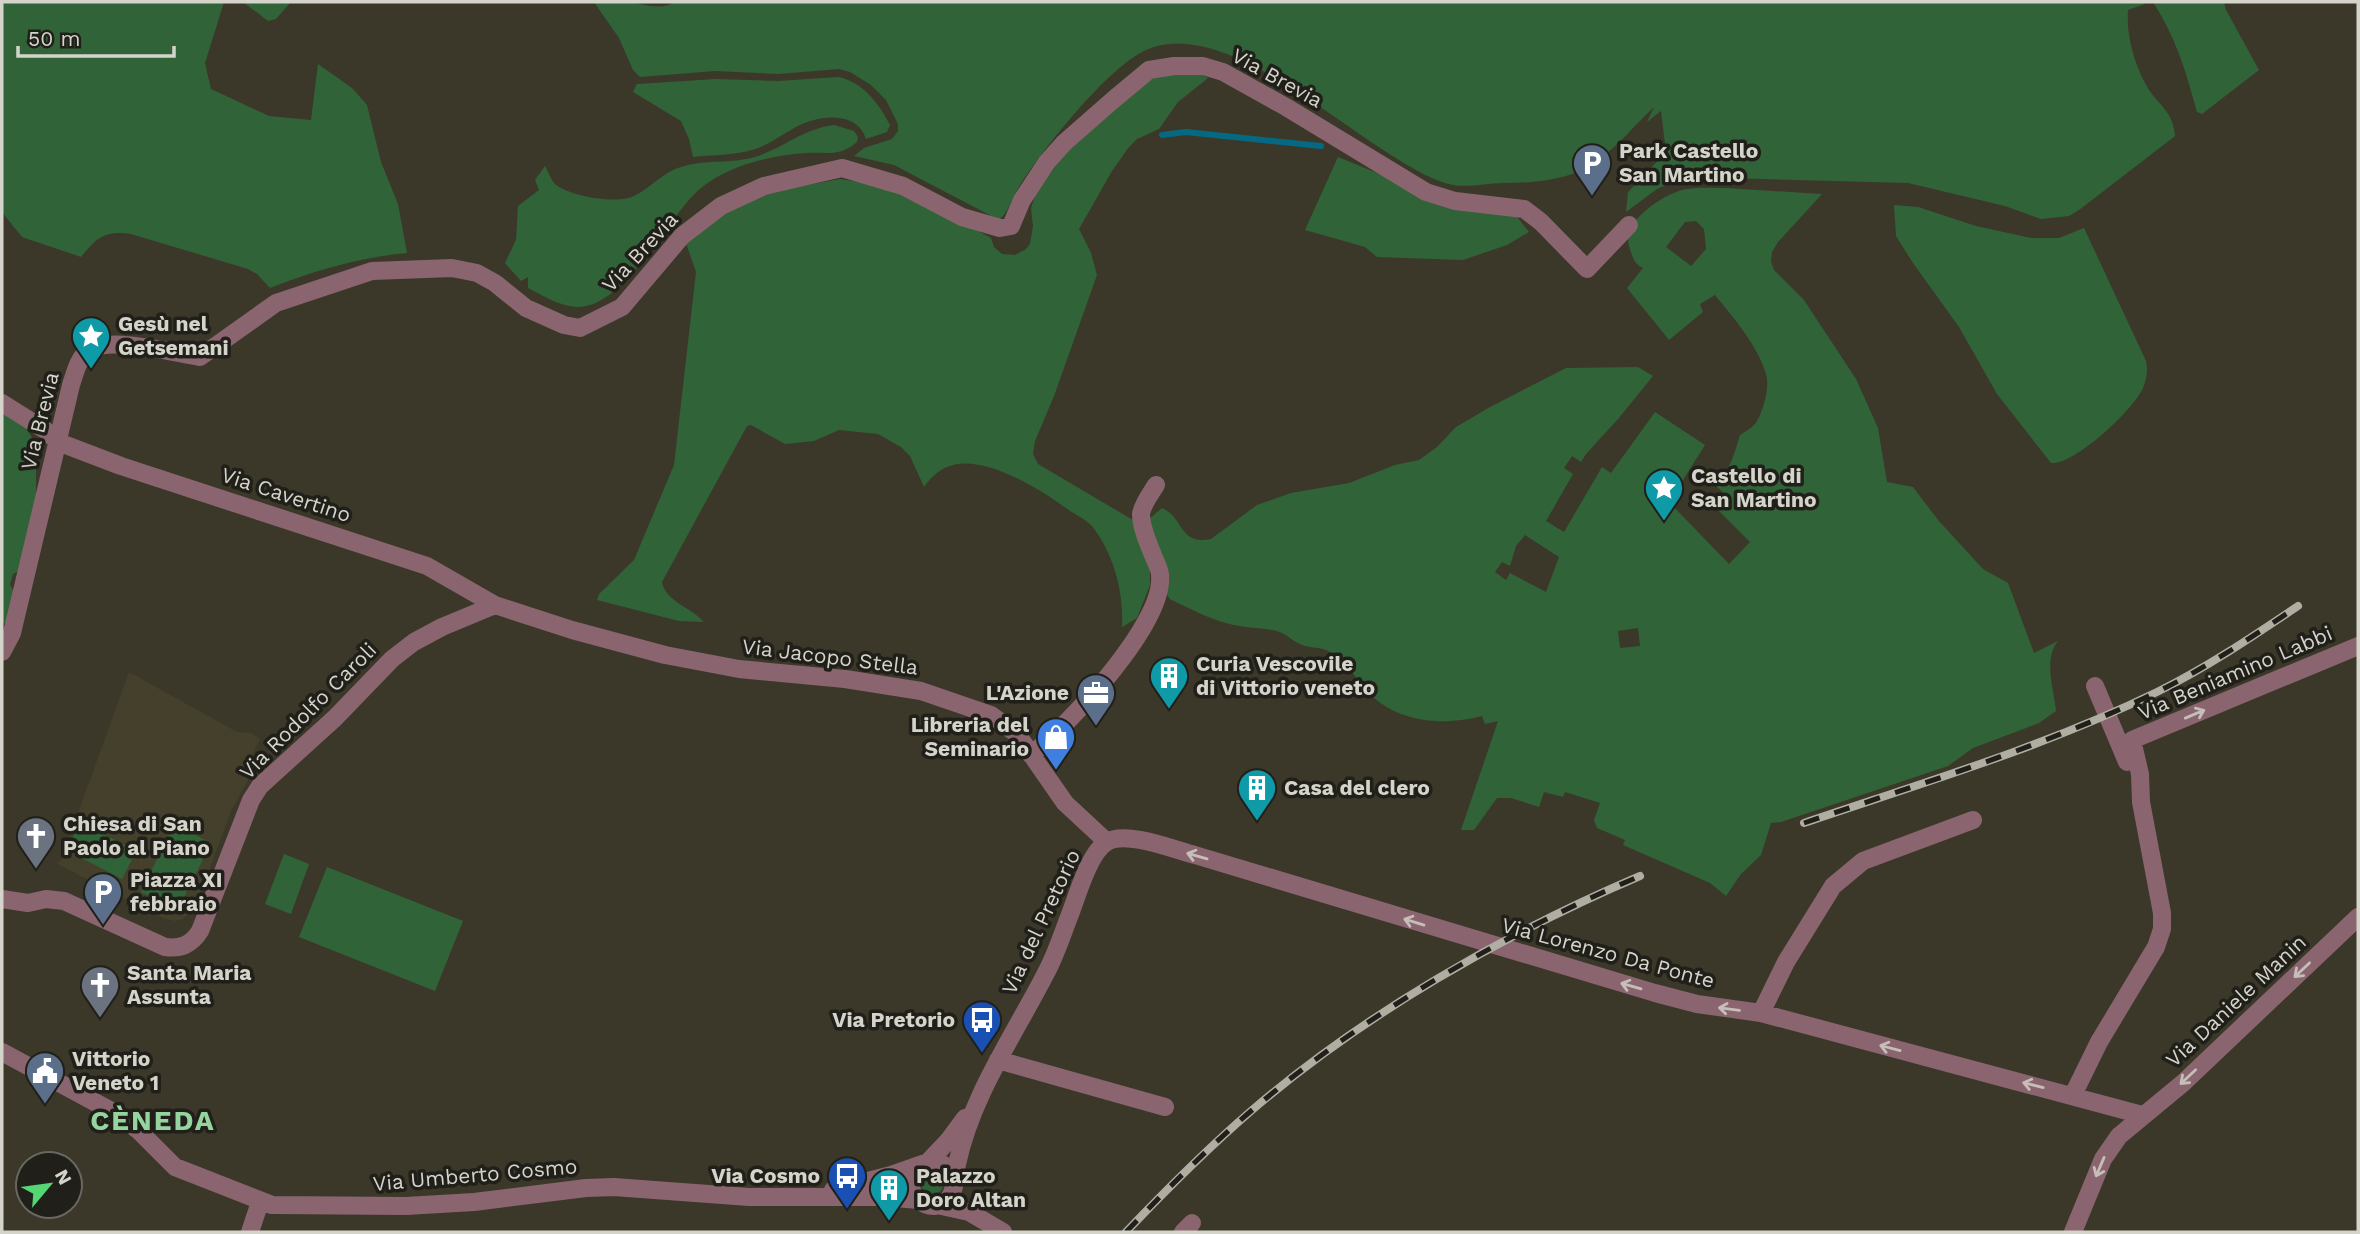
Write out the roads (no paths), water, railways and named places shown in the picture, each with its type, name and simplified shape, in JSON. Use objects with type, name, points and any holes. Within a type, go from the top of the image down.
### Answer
[{"type":"street","name":"Via Brevia","points":[[2,652],[12,634],[79,362],[89,349],[107,344],[200,357],[276,303],[372,271],[452,268],[477,273],[526,308],[564,325],[580,328],[622,307],[682,236],[721,206],[764,186],[842,167],[903,186],[962,217],[1000,228],[1011,226],[1022,200],[1047,162],[1064,143],[1149,70],[1174,66],[1203,66],[1223,72],[1426,192],[1455,201],[1524,209],[1541,222],[1587,269],[1629,225]]},
{"type":"street","name":"Via Cavertino","points":[[2,403],[45,430],[58,442],[121,466],[427,566],[495,605]]},
{"type":"street","points":[[1031,755],[1047,743],[1108,677],[1158,600],[1160,574],[1141,512],[1156,485]]},
{"type":"street","name":"Via Jacopo Stella","points":[[495,605],[572,630],[665,655],[739,669],[845,679],[921,691],[991,715],[1017,734],[1065,803],[1107,842]]},
{"type":"street","name":"Via Rodolfo Caroli","points":[[2,899],[28,904],[46,900],[64,901],[165,947],[180,947],[192,941],[202,926],[251,800],[260,786],[335,718],[391,659],[414,642],[442,627],[495,605]]},
{"type":"street","name":"Via Beniamino Labbi","points":[[2073,1095],[2099,1042],[2157,947],[2162,929],[2162,913],[2141,802],[2140,774],[2132,740],[2358,646]]},
{"type":"street","points":[[2096,691],[2119,740],[2141,802]]},
{"type":"street","points":[[1761,1013],[1786,962],[1833,886],[1863,861],[1973,820]]},
{"type":"street","name":"Via Lorenzo Da Ponte","points":[[1107,842],[1116,838],[1133,839],[1697,1004],[1761,1013],[2142,1115]]},
{"type":"street","name":"Via del Pretorio","points":[[954,1179],[963,1141],[979,1098],[1048,969],[1090,866],[1098,851],[1107,842]]},
{"type":"street","name":"Via Daniele Manin","points":[[2073,1232],[2108,1150],[2119,1136],[2183,1083],[2358,917]]},
{"type":"street","name":"Via Umberto Cosmo","points":[[2,1052],[97,1102],[128,1122],[175,1167],[260,1202],[287,1207],[406,1206],[474,1202],[614,1187],[749,1197],[885,1197],[918,1200]]},
{"type":"street","points":[[998,1060],[1165,1107]]},
{"type":"street","name":"Via del Pretorio","points":[[925,1163],[948,1141],[979,1098]]},
{"type":"street","points":[[925,1163],[942,1164],[954,1179],[953,1193],[944,1203],[930,1206],[913,1194],[911,1181],[917,1169],[925,1163]]},
{"type":"street","name":"Via Umberto Cosmo","points":[[803,1198],[882,1178],[925,1163]]},
{"type":"street","points":[[250,1232],[260,1202]]},
{"type":"street","points":[[937,1205],[969,1212],[1003,1232]]},
{"type":"waterway","points":[[1162,135],[1186,132],[1321,146]]},
{"type":"railway","points":[[1804,823],[1982,763],[2114,712],[2193,673],[2298,606]]},
{"type":"railway","points":[[1126,1232],[1235,1125],[1340,1042],[1388,1009],[1487,950],[1640,876]]},
{"type":"place","name":"Park Castello San Martino","points":[[1592,197]]},
{"type":"place","name":"Gesù nel Getsemani","points":[[91,370]]},
{"type":"place","name":"Castello di San Martino","points":[[1664,522]]},
{"type":"place","name":"Curia Vescovile di Vittorio veneto","points":[[1169,710]]},
{"type":"place","name":"L'Azione","points":[[1096,727]]},
{"type":"place","name":"Libreria del Seminario","points":[[1056,771]]},
{"type":"place","name":"Casa del clero","points":[[1257,822]]},
{"type":"place","name":"Chiesa di San Paolo al Piano","points":[[36,870]]},
{"type":"place","name":"Piazza XI febbraio","points":[[103,926]]},
{"type":"place","name":"Santa Maria Assunta","points":[[100,1019]]},
{"type":"place","name":"Via Pretorio","points":[[982,1054]]},
{"type":"place","name":"Vittorio Veneto 1","points":[[45,1105]]},
{"type":"place","name":"Via Cosmo","points":[[847,1210]]},
{"type":"place","name":"Palazzo Doro Altan","points":[[889,1222]]},
{"type":"district","name":"CÈNEDA","points":[[153,1120]]}]
